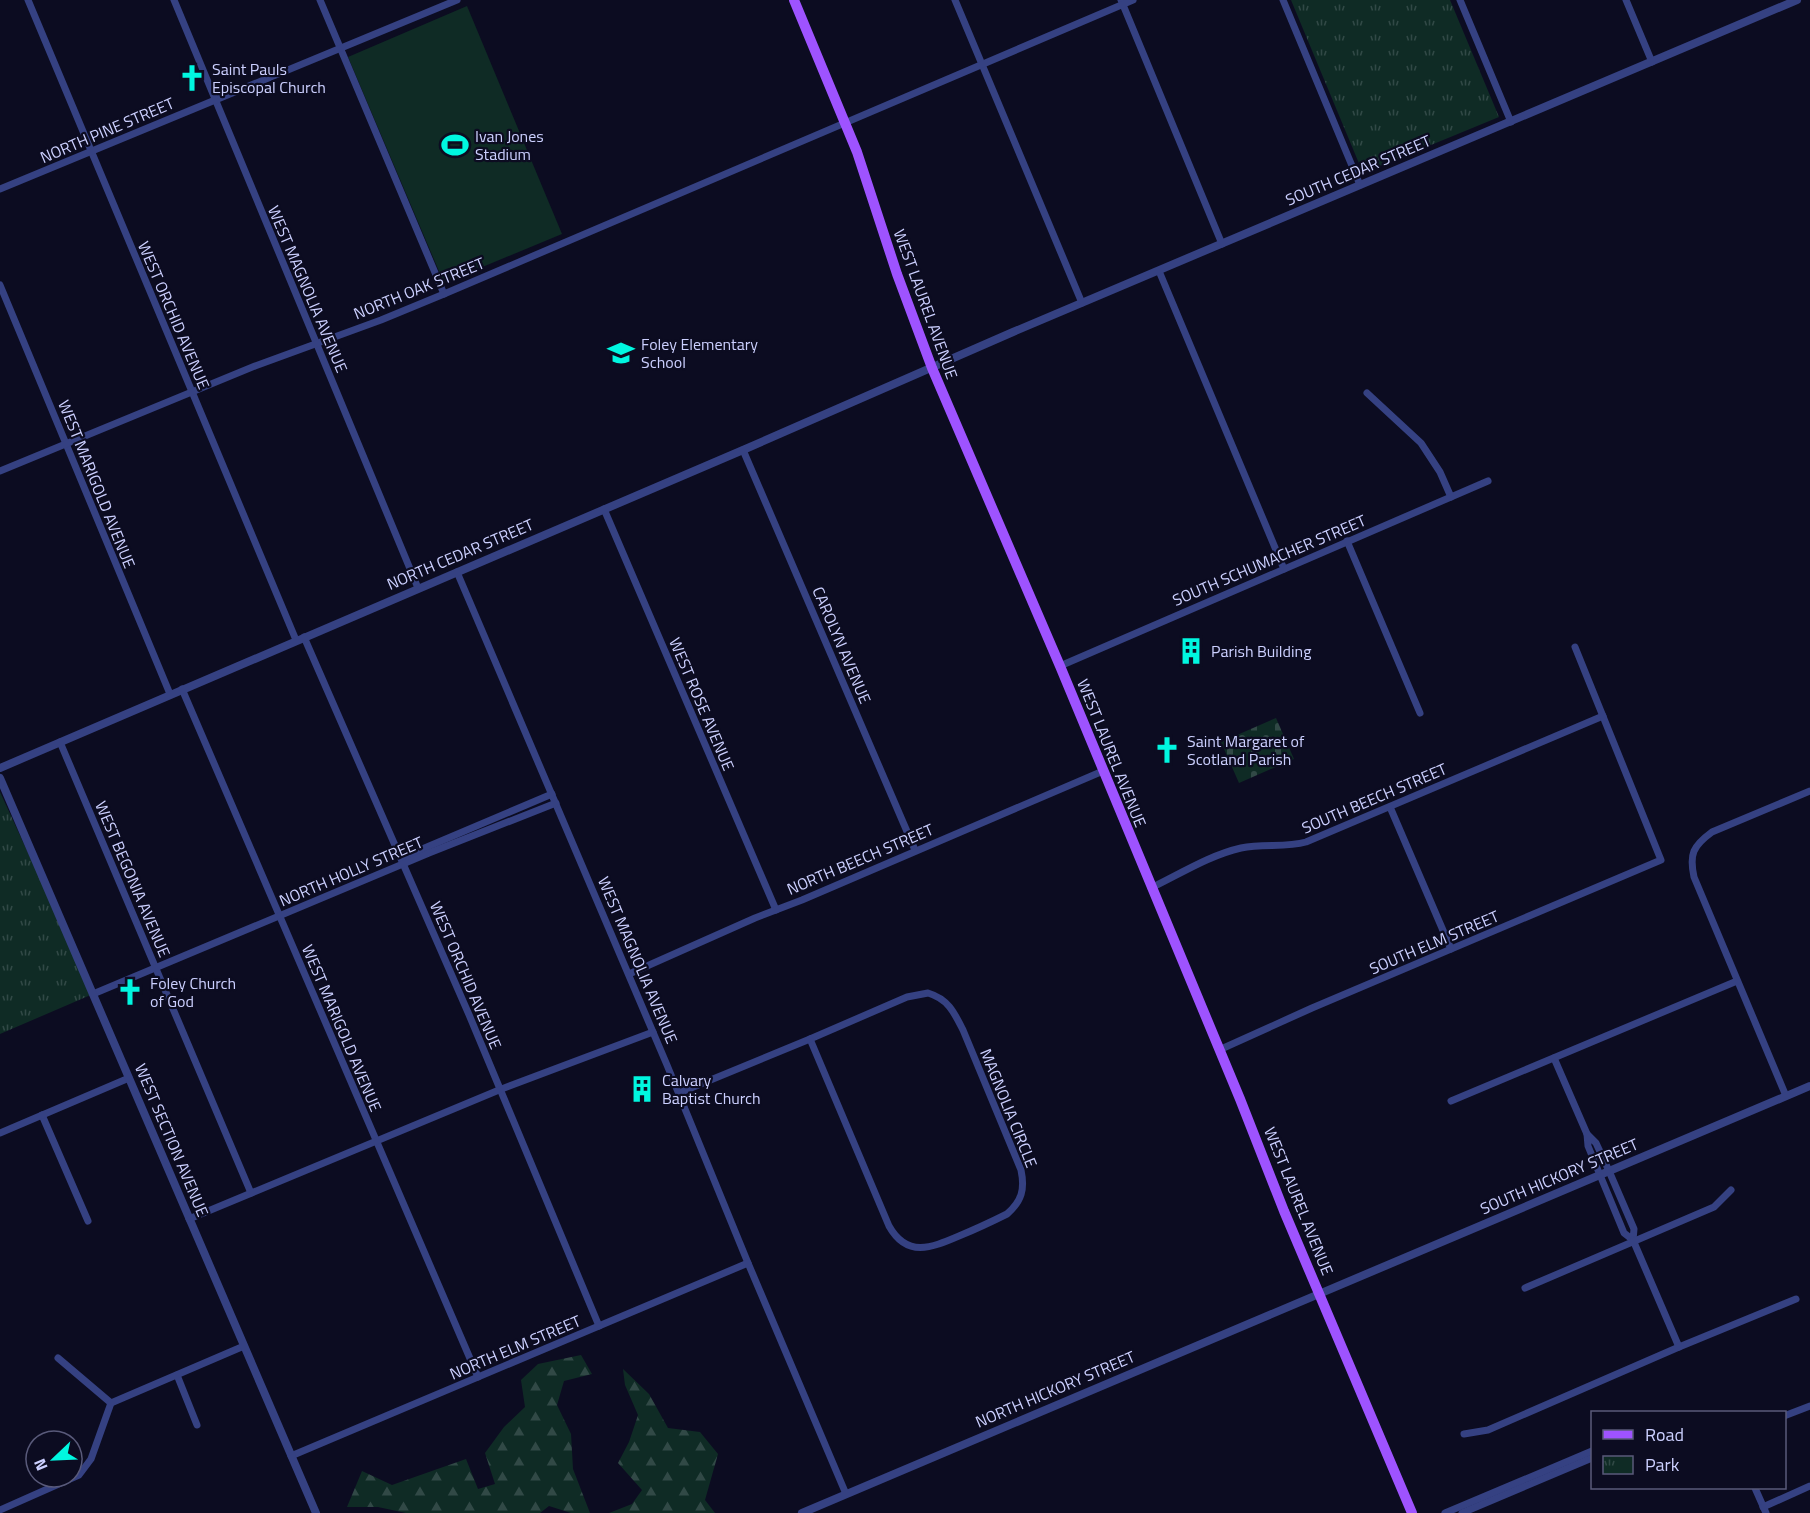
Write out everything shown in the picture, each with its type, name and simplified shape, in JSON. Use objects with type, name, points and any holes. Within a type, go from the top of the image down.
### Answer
[{"type":"main road","name":"WEST LAUREL AVENUE","points":[[794,0],[845,122],[932,368],[1060,666],[1284,1211],[1412,1513]]},
{"type":"street","name":"WEST ORCHID AVENUE","points":[[28,0],[192,392],[300,639],[402,861],[600,1326]]},
{"type":"street","name":"WEST MAGNOLIA AVENUE","points":[[174,0],[418,588]]},
{"type":"street","points":[[320,0],[444,294]]},
{"type":"street","name":"NORTH PINE STREET","points":[[0,189],[457,0]]},
{"type":"street","points":[[955,0],[1082,303]]},
{"type":"street","name":"NORTH OAK STREET","points":[[0,471],[192,392],[444,294],[1122,2],[1133,0]]},
{"type":"street","points":[[1283,0],[1360,185]]},
{"type":"street","points":[[1460,0],[1511,122]]},
{"type":"street","points":[[1626,0],[1652,62]]},
{"type":"street","name":"SOUTH CEDAR STREET","points":[[932,368],[1797,0]]},
{"type":"street","points":[[1122,2],[1222,244]]},
{"type":"street","points":[[1158,271],[1284,568]]},
{"type":"street","name":"WEST MARIGOLD AVENUE","points":[[0,285],[170,694]]},
{"type":"street","name":"NORTH CEDAR STREET","points":[[0,768],[932,368]]},
{"type":"street","points":[[1367,393],[1421,443],[1440,472],[1451,497]]},
{"type":"street","name":"CAROLYN AVENUE","points":[[743,450],[915,850]]},
{"type":"street","name":"SOUTH SCHUMACHER STREET","points":[[1060,666],[1488,481]]},
{"type":"street","name":"WEST ROSE AVENUE","points":[[604,509],[776,910]]},
{"type":"street","points":[[1347,541],[1420,712]]},
{"type":"street","name":"WEST MAGNOLIA AVENUE","points":[[457,572],[629,974],[846,1494]]},
{"type":"street","points":[[1575,647],[1603,716]]},
{"type":"street","name":"WEST MARIGOLD AVENUE","points":[[182,689],[478,1377]]},
{"type":"street","name":"SOUTH BEECH STREET","points":[[1151,888],[1239,848],[1259,844],[1297,844],[1603,716]]},
{"type":"street","name":"SOUTH ELM STREET","points":[[1219,1050],[1661,860],[1603,716]]},
{"type":"street","name":"WEST BEGONIA AVENUE","points":[[60,742],[251,1192]]},
{"type":"street","name":"NORTH BEECH STREET","points":[[629,974],[1103,771]]},
{"type":"street","name":"WEST SECTION AVENUE","points":[[0,778],[316,1513]]},
{"type":"street","points":[[1786,1096],[1694,877],[1690,861],[1694,850],[1712,832],[1810,791]]},
{"type":"street","points":[[402,861],[552,794]]},
{"type":"street","name":"NORTH HOLLY STREET","points":[[93,994],[280,916],[402,861],[556,803]]},
{"type":"street","points":[[1390,807],[1451,950]]},
{"type":"street","points":[[1451,1101],[1737,981]]},
{"type":"street","name":"MAGNOLIA CIRCLE","points":[[679,1093],[907,997],[928,993],[945,1000],[951,1007],[963,1030],[1021,1170],[1024,1188],[1016,1207],[981,1227],[936,1246],[916,1248],[899,1240],[878,1203],[810,1039]]},
{"type":"street","points":[[189,1219],[499,1090],[652,1032]]},
{"type":"street","points":[[1554,1058],[1587,1134],[1588,1146],[1624,1233],[1633,1240]]},
{"type":"street","points":[[0,1133],[129,1078]]},
{"type":"street","name":"SOUTH HICKORY STREET","points":[[1320,1293],[1810,1086]]},
{"type":"street","points":[[42,1115],[88,1221]]},
{"type":"street","points":[[1587,1134],[1596,1143],[1609,1171],[1634,1229],[1633,1240],[1679,1347]]},
{"type":"street","points":[[1525,1288],[1714,1207],[1731,1190]]},
{"type":"street","name":"NORTH ELM STREET","points":[[291,1456],[748,1263]]},
{"type":"street","name":"NORTH HICKORY STREET","points":[[802,1513],[1320,1293]]},
{"type":"street","points":[[1464,1434],[1488,1430],[1796,1299]]},
{"type":"street","points":[[0,1510],[79,1475],[91,1459],[111,1403],[244,1346]]},
{"type":"street","points":[[58,1358],[111,1403]]},
{"type":"street","points":[[177,1375],[197,1425]]},
{"type":"street","points":[[1786,1416],[1810,1406]]},
{"type":"street","points":[[1445,1513],[1591,1453]]},
{"type":"street","points":[[1462,1513],[1591,1459]]},
{"type":"street","points":[[1755,1489],[1764,1510],[1810,1486]]},
{"type":"green space","points":[[1291,0],[1450,0],[1499,117],[1363,173]]},
{"type":"green space","name":"Ivan Jones Stadium","points":[[467,6],[562,234],[444,283],[348,57]]},
{"type":"green space","points":[[1276,718],[1294,759],[1239,783],[1221,742]]},
{"type":"green space","points":[[0,792],[93,994],[0,1034]]},
{"type":"green space","points":[[581,1355],[592,1374],[564,1381],[557,1405],[571,1434],[573,1469],[590,1513],[571,1513],[549,1506],[540,1513],[406,1513],[378,1507],[347,1507],[362,1471],[392,1485],[466,1459],[478,1489],[495,1484],[485,1453],[504,1427],[525,1407],[521,1380],[538,1364]]},
{"type":"green space","points":[[623,1369],[649,1394],[668,1428],[700,1432],[718,1454],[705,1500],[715,1513],[609,1513],[632,1504],[642,1490],[618,1463],[629,1442],[638,1415],[625,1385]]},
{"type":"place","name":"Saint Pauls Episcopal Church","points":[[192,78]]},
{"type":"place","name":"Ivan Jones Stadium","points":[[455,145]]},
{"type":"place","name":"Foley Elementary School","points":[[621,353]]},
{"type":"place","name":"Parish Building","points":[[1191,651]]},
{"type":"place","name":"Saint Margaret of Scotland Parish","points":[[1167,750]]},
{"type":"place","name":"Foley Church of God","points":[[130,992]]},
{"type":"place","name":"Calvary Baptist Church","points":[[642,1089]]}]
